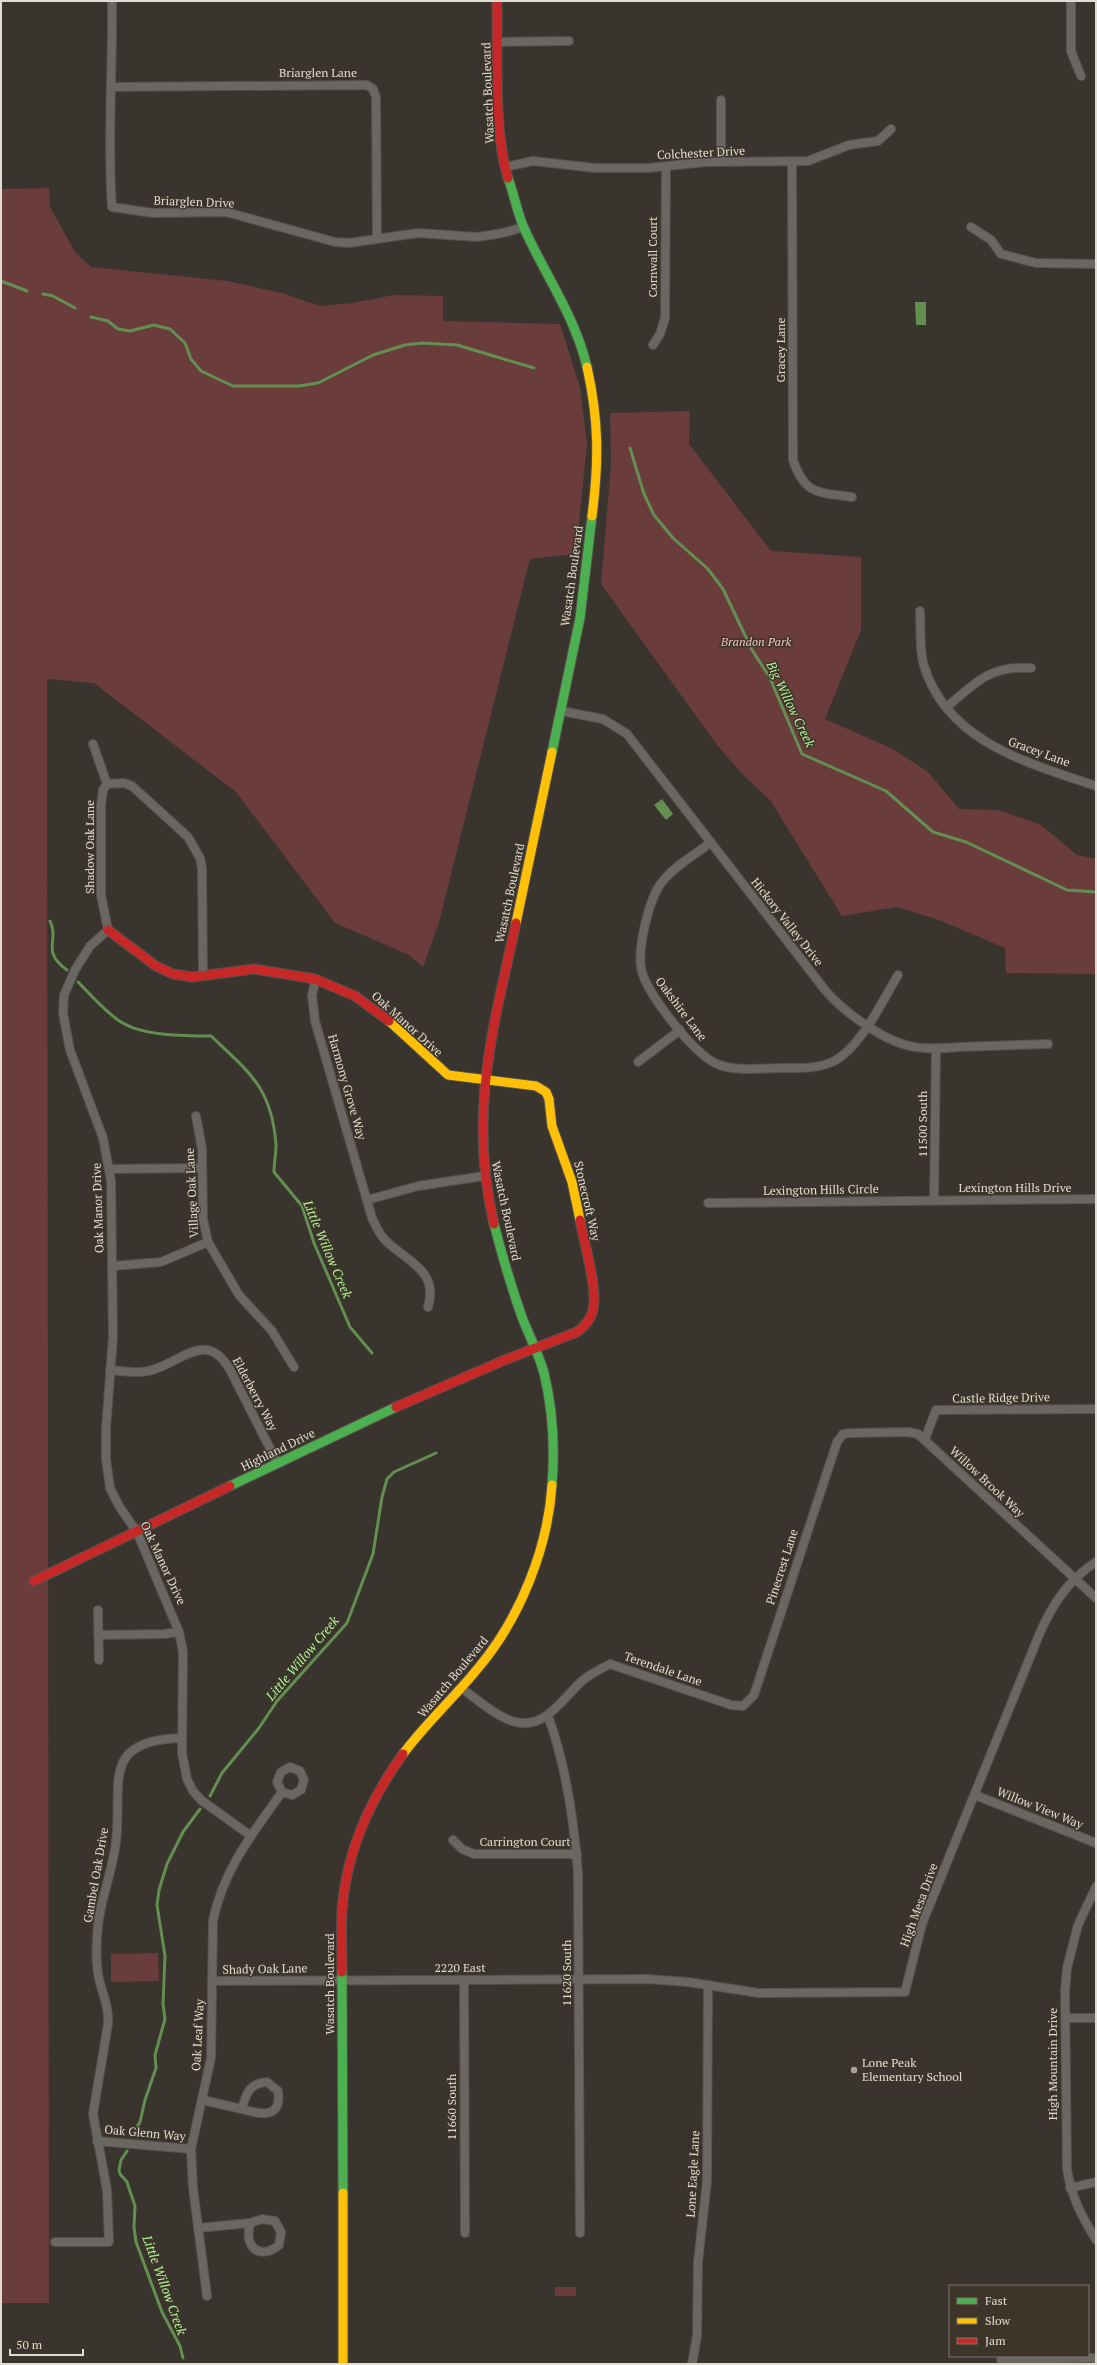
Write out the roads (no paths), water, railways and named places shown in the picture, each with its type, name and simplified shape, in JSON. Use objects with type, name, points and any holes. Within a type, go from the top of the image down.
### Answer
[{"type":"main road","name":"Wasatch Boulevard","points":[[343,2364],[342,1980],[343,1892],[347,1867],[361,1821],[386,1775],[461,1688],[494,1647],[506,1628],[532,1574],[546,1529],[552,1496],[554,1445],[550,1398],[536,1347],[519,1311],[512,1289],[484,1176],[481,1130],[484,1080],[561,711],[584,591],[597,466],[596,417],[591,383],[577,333],[557,290],[524,227],[505,167],[498,111],[499,42],[497,1]]},
{"type":"main road","name":"Oak Manor Drive","points":[[108,930],[167,972],[184,977],[255,969],[316,979],[336,986],[366,1002],[442,1072],[454,1077],[484,1080]]},
{"type":"main road","name":"Stonecroft Way","points":[[484,1080],[536,1086],[543,1089],[548,1095],[552,1126],[572,1182],[594,1292],[594,1310],[585,1327],[577,1332],[536,1347]]},
{"type":"main road","name":"Highland Drive","points":[[34,1581],[137,1532],[277,1462],[466,1375],[536,1347]]},
{"type":"street","name":"Briarglen Drive","points":[[112,1],[112,207],[153,213],[226,212],[335,242],[377,239],[418,233],[489,236],[524,227]]},
{"type":"street","points":[[1071,1],[1071,50],[1081,76]]},
{"type":"street","points":[[499,42],[569,41]]},
{"type":"street","name":"Briarglen Lane","points":[[111,87],[367,86],[374,89],[377,110],[377,239]]},
{"type":"street","points":[[720,100],[721,162]]},
{"type":"street","name":"Colchester Drive","points":[[505,167],[533,161],[595,168],[666,166],[721,162],[808,161],[849,145],[878,141],[891,129]]},
{"type":"street","name":"Gracey Lane","points":[[792,162],[793,460],[799,478],[812,490],[852,497]]},
{"type":"street","name":"Cornwall Court","points":[[653,345],[660,334],[664,318],[666,166]]},
{"type":"street","points":[[971,227],[991,240],[1001,254],[1036,263],[1096,264]]},
{"type":"street","name":"Gracey Lane","points":[[920,611],[924,664],[937,694],[966,727],[1000,751],[1096,786]]},
{"type":"street","points":[[947,707],[980,680],[999,669],[1015,667],[1031,668]]},
{"type":"street","name":"Hickory Valley Drive","points":[[561,711],[603,719],[627,734],[825,990],[835,1002],[867,1025],[898,1042],[911,1047],[936,1048],[1048,1044]]},
{"type":"street","points":[[93,744],[107,784],[116,782],[132,786],[188,838],[196,848],[202,868],[203,976]]},
{"type":"street","name":"Shadow Oak Lane","points":[[107,784],[101,801],[101,895],[108,930]]},
{"type":"street","name":"Oakshire Lane","points":[[711,842],[662,882],[651,906],[642,944],[642,971],[646,983],[680,1030],[697,1050],[718,1064],[743,1068],[809,1068],[824,1065],[837,1059],[848,1050],[867,1025],[898,975]]},
{"type":"street","name":"Oak Manor Drive","points":[[108,930],[90,946],[76,970],[64,995],[62,1013],[70,1050],[103,1138],[110,1169],[113,1337],[106,1429],[106,1459],[110,1488],[119,1506],[137,1532],[179,1632],[183,1652],[182,1738],[184,1766],[187,1779],[193,1791],[206,1804],[251,1836]]},
{"type":"street","name":"Harmony Grove Way","points":[[316,979],[312,995],[314,1015],[372,1218],[382,1236],[427,1277],[432,1287],[428,1307]]},
{"type":"street","points":[[638,1062],[680,1030]]},
{"type":"street","name":"11500 South","points":[[934,1200],[936,1048]]},
{"type":"street","name":"Village Oak Lane","points":[[112,1266],[133,1266],[161,1262],[208,1242],[203,1219],[201,1138],[196,1116]]},
{"type":"street","points":[[110,1169],[202,1168]]},
{"type":"street","points":[[367,1200],[418,1186],[484,1176]]},
{"type":"street","name":"Lexington Hills Drive","points":[[934,1200],[1096,1199]]},
{"type":"street","name":"Lexington Hills Circle","points":[[708,1203],[934,1200]]},
{"type":"street","points":[[208,1242],[239,1294],[272,1331],[294,1367]]},
{"type":"street","name":"Elderberry Way","points":[[110,1370],[147,1372],[195,1350],[210,1350],[219,1354],[229,1368],[277,1462]]},
{"type":"street","name":"Castle Ridge Drive","points":[[925,1439],[936,1410],[1096,1409]]},
{"type":"street","name":"Willow Brook Way","points":[[843,1434],[908,1432],[918,1434],[1096,1598]]},
{"type":"street","name":"Pinecrest Lane","points":[[743,1706],[754,1695],[827,1467],[837,1442],[843,1434]]},
{"type":"street","name":"High Mesa Drive","points":[[579,1980],[668,1980],[774,1994],[905,1992],[922,1924],[1050,1609],[1074,1578],[1096,1562]]},
{"type":"street","points":[[98,1610],[98,1660]]},
{"type":"street","points":[[98,1635],[164,1634],[179,1632]]},
{"type":"street","name":"Terendale Lane","points":[[548,1716],[582,1681],[610,1664],[731,1705],[743,1706]]},
{"type":"street","points":[[461,1688],[513,1721],[525,1722],[548,1716]]},
{"type":"street","name":"11620 South","points":[[548,1716],[555,1734],[572,1816],[577,1854],[579,1890],[580,2233]]},
{"type":"street","name":"Gambel Oak Drive","points":[[55,2242],[109,2242],[107,2190],[94,2121],[94,2101],[107,2044],[108,2019],[97,1967],[97,1938],[102,1897],[116,1845],[117,1784],[119,1770],[127,1755],[138,1746],[151,1740],[182,1738]]},
{"type":"street","name":"Oak Leaf Way","points":[[207,2296],[198,2228],[191,2148],[211,2058],[213,1921],[217,1900],[230,1869],[282,1792]]},
{"type":"street","name":"Willow View Way","points":[[975,1795],[1096,1843]]},
{"type":"street","name":"Carrington Court","points":[[454,1840],[462,1849],[474,1854],[577,1854]]},
{"type":"street","name":"High Mountain Drive","points":[[1096,1887],[1078,1925],[1072,1946],[1067,1968],[1065,2018],[1065,2150],[1070,2188],[1083,2219],[1096,2240]]},
{"type":"street","name":"2220 East","points":[[342,1980],[579,1980]]},
{"type":"street","name":"Shady Oak Lane","points":[[212,1982],[342,1980]]},
{"type":"street","name":"11660 South","points":[[464,1980],[465,2233]]},
{"type":"street","name":"Lone Eagle Lane","points":[[692,2364],[697,2336],[698,2262],[707,2181],[708,1985]]},
{"type":"street","points":[[1065,2018],[1096,2018]]},
{"type":"street","points":[[202,2100],[242,2109],[265,2114],[273,2111],[278,2105],[278,2090],[267,2082],[253,2085],[248,2091],[242,2109]]},
{"type":"street","name":"Oak Glenn Way","points":[[97,2141],[191,2148]]},
{"type":"street","points":[[1070,2188],[1096,2182]]},
{"type":"street","points":[[198,2228],[250,2223],[262,2219],[275,2221],[282,2232],[279,2245],[268,2252],[260,2252],[254,2248],[250,2242],[250,2223]]},
{"type":"street","points":[[1001,2360],[1096,2358]]},
{"type":"waterway","name":"Big Willow Creek","points":[[1,281],[27,291]]},
{"type":"waterway","name":"Big Willow Creek","points":[[43,294],[53,296],[75,308]]},
{"type":"waterway","name":"Big Willow Creek","points":[[91,317],[108,321],[118,329],[130,331],[154,325],[170,329],[185,343],[191,359],[201,371],[233,386],[299,386],[318,383],[373,355],[405,345],[422,343],[457,345],[534,368]]},
{"type":"waterway","name":"Big Willow Creek","points":[[630,448],[644,494],[654,515],[673,538],[708,569],[723,589],[752,650],[770,678],[802,754],[886,791],[933,832],[966,842],[1067,890],[1096,892]]},
{"type":"waterway","name":"Little Willow Creek","points":[[50,921],[53,935],[52,951],[54,957],[67,970]]},
{"type":"waterway","name":"Little Willow Creek","points":[[78,982],[109,1013],[130,1027],[152,1033],[211,1036],[247,1071],[264,1095],[270,1109],[274,1125],[276,1145],[274,1172],[302,1206],[314,1243],[350,1327],[372,1353]]},
{"type":"waterway","name":"Little Willow Creek","points":[[210,1796],[222,1773],[259,1728],[277,1701],[347,1623],[373,1554],[382,1497],[387,1479],[394,1472],[436,1453]]},
{"type":"waterway","name":"Little Willow Creek","points":[[132,2136],[140,2122],[145,2100],[156,2068],[155,2055],[165,2019],[163,2004],[165,1956],[157,1905],[159,1890],[167,1864],[183,1832],[200,1809]]},
{"type":"waterway","name":"Little Willow Creek","points":[[127,2151],[121,2160],[119,2170],[120,2174],[127,2182],[135,2206],[134,2227],[136,2242],[162,2312],[180,2346],[183,2358]]},
{"type":"place","name":"Lone Peak Elementary School","points":[[854,2070]]},
{"type":"park label","name":"Brandon Park","points":[[756,642]]}]
